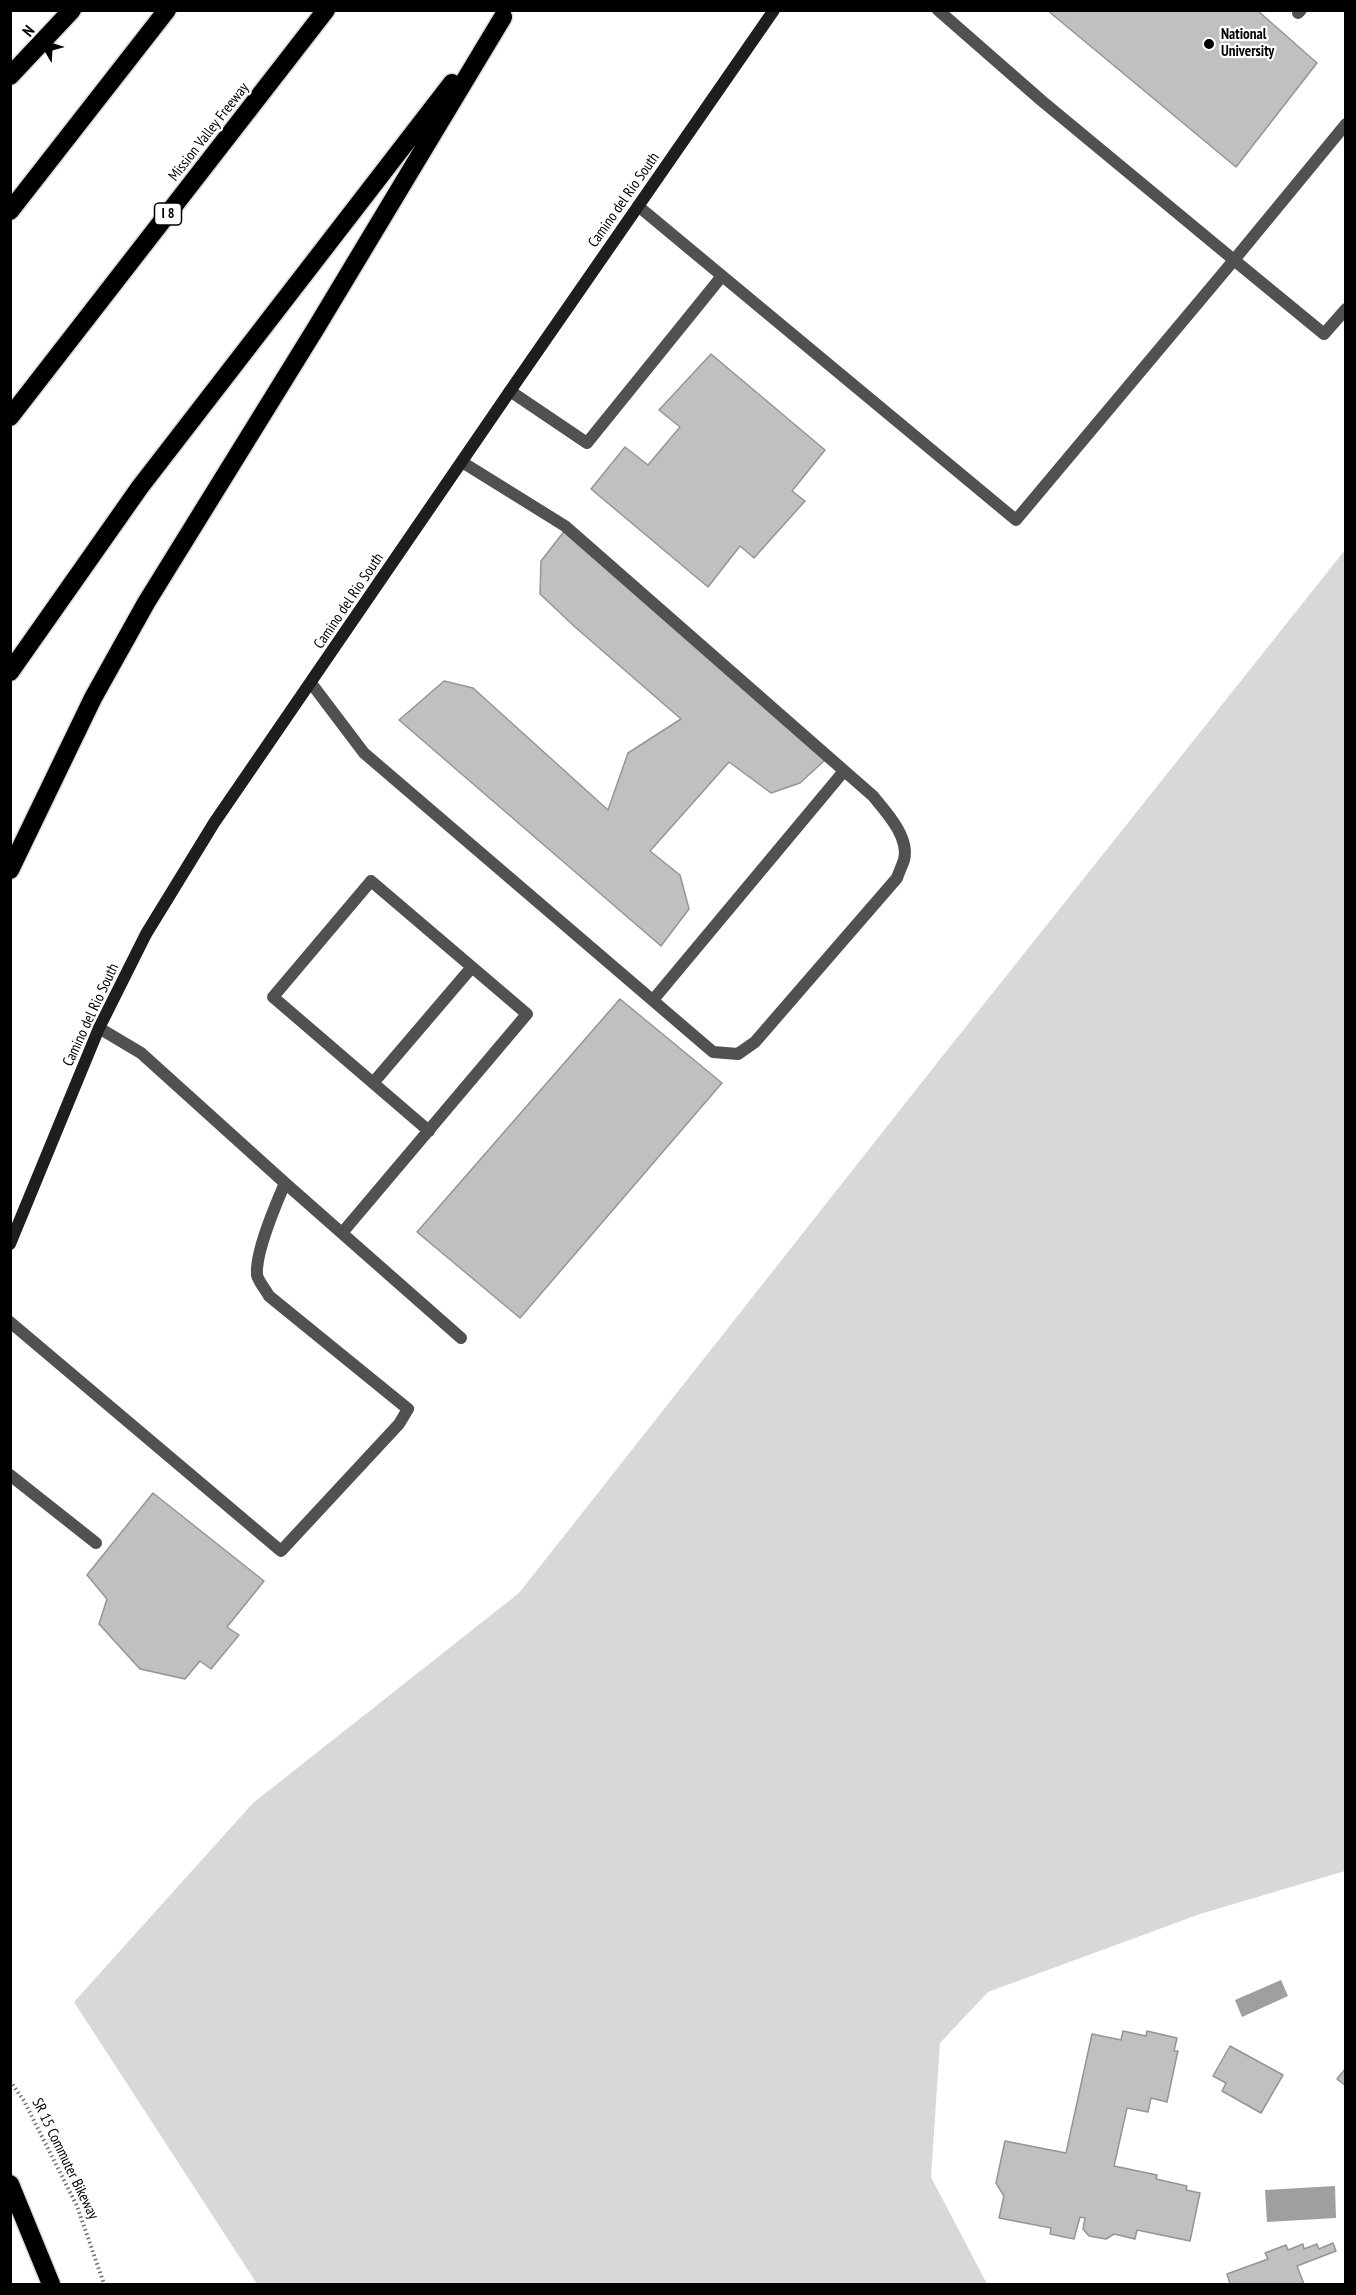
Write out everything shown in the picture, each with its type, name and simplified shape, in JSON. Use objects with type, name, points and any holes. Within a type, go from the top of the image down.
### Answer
[{"type":"highway","points":[[10,76],[72,10]]},
{"type":"highway","points":[[10,211],[167,10]]},
{"type":"highway","name":"Mission Valley Freeway","points":[[10,417],[326,10]]},
{"type":"highway","points":[[10,672],[140,487],[505,14]]},
{"type":"highway","points":[[10,870],[93,698],[146,603],[316,328],[505,14]]},
{"type":"highway","points":[[10,2184],[51,2284]]},
{"type":"street","name":"Camino del Rio South","points":[[10,1244],[99,1028],[146,934],[214,823],[774,10]]},
{"type":"lane","points":[[938,10],[1042,101],[1324,334],[1346,309]]},
{"type":"lane","points":[[638,206],[1016,520],[1346,124]]},
{"type":"lane","points":[[510,391],[587,443],[722,276]]},
{"type":"lane","points":[[311,683],[364,753],[712,1052],[738,1054],[755,1042],[897,878],[905,858],[902,838],[873,796],[565,526],[462,462]]},
{"type":"lane","points":[[653,1000],[844,771]]},
{"type":"lane","points":[[342,1233],[429,1131],[527,1014],[371,881],[273,997],[429,1131]]},
{"type":"lane","points":[[373,1083],[472,967]]},
{"type":"lane","points":[[99,1028],[141,1053],[461,1338]]},
{"type":"lane","points":[[10,1322],[281,1551],[399,1424],[408,1409],[269,1296],[257,1276],[264,1237],[285,1183]]},
{"type":"lane","points":[[10,1475],[96,1544]]},
{"type":"path","name":"SR 15 Commuter Bikeway","points":[[10,2080],[24,2101],[77,2206],[104,2284]]},
{"type":"shaded area","points":[[1345,550],[1345,1871],[1200,1914],[988,1992],[940,2043],[931,2177],[987,2284],[257,2284],[74,2002],[253,1803],[519,1593]]},
{"type":"shaded area","points":[[1281,1980],[1288,1996],[1242,2017],[1235,2000]]},
{"type":"shaded area","points":[[1335,2186],[1336,2218],[1267,2222],[1265,2190]]},
{"type":"building","points":[[1047,10],[1257,10],[1317,63],[1236,167]]},
{"type":"building","points":[[711,354],[825,450],[792,491],[805,501],[754,558],[740,546],[708,587],[591,489],[625,447],[648,465],[680,427],[659,410]]},
{"type":"building","points":[[566,529],[825,760],[800,783],[771,793],[729,762],[650,851],[680,875],[689,909],[661,946],[399,720],[444,681],[473,688],[608,810],[628,753],[681,719],[540,594],[541,561]]},
{"type":"building","points":[[620,999],[722,1083],[520,1318],[417,1232]]},
{"type":"building","points":[[153,1493],[264,1581],[227,1627],[239,1635],[211,1669],[200,1661],[185,1679],[140,1669],[99,1624],[107,1599],[87,1575]]},
{"type":"building","points":[[1123,2031],[1146,2036],[1147,2031],[1177,2038],[1174,2051],[1178,2051],[1167,2102],[1151,2098],[1148,2112],[1127,2108],[1114,2166],[1157,2175],[1156,2179],[1187,2186],[1186,2190],[1200,2193],[1190,2241],[1137,2230],[1135,2239],[1114,2234],[1106,2239],[1089,2236],[1083,2229],[1085,2218],[1080,2217],[1074,2239],[1050,2234],[1051,2228],[999,2218],[1004,2196],[996,2183],[1005,2141],[1066,2153],[1092,2034],[1121,2040]]},
{"type":"building","points":[[1230,2046],[1283,2075],[1261,2113],[1222,2091],[1226,2083],[1213,2076]]},
{"type":"building","points":[[1346,2068],[1346,2086],[1337,2079]]},
{"type":"building","points":[[1333,2243],[1336,2251],[1297,2266],[1304,2284],[1230,2284],[1227,2274],[1268,2259],[1265,2253],[1286,2245],[1288,2250],[1303,2244],[1304,2249],[1317,2244],[1319,2249]]},
{"type":"place","name":"National University","points":[[1209,44]]}]
